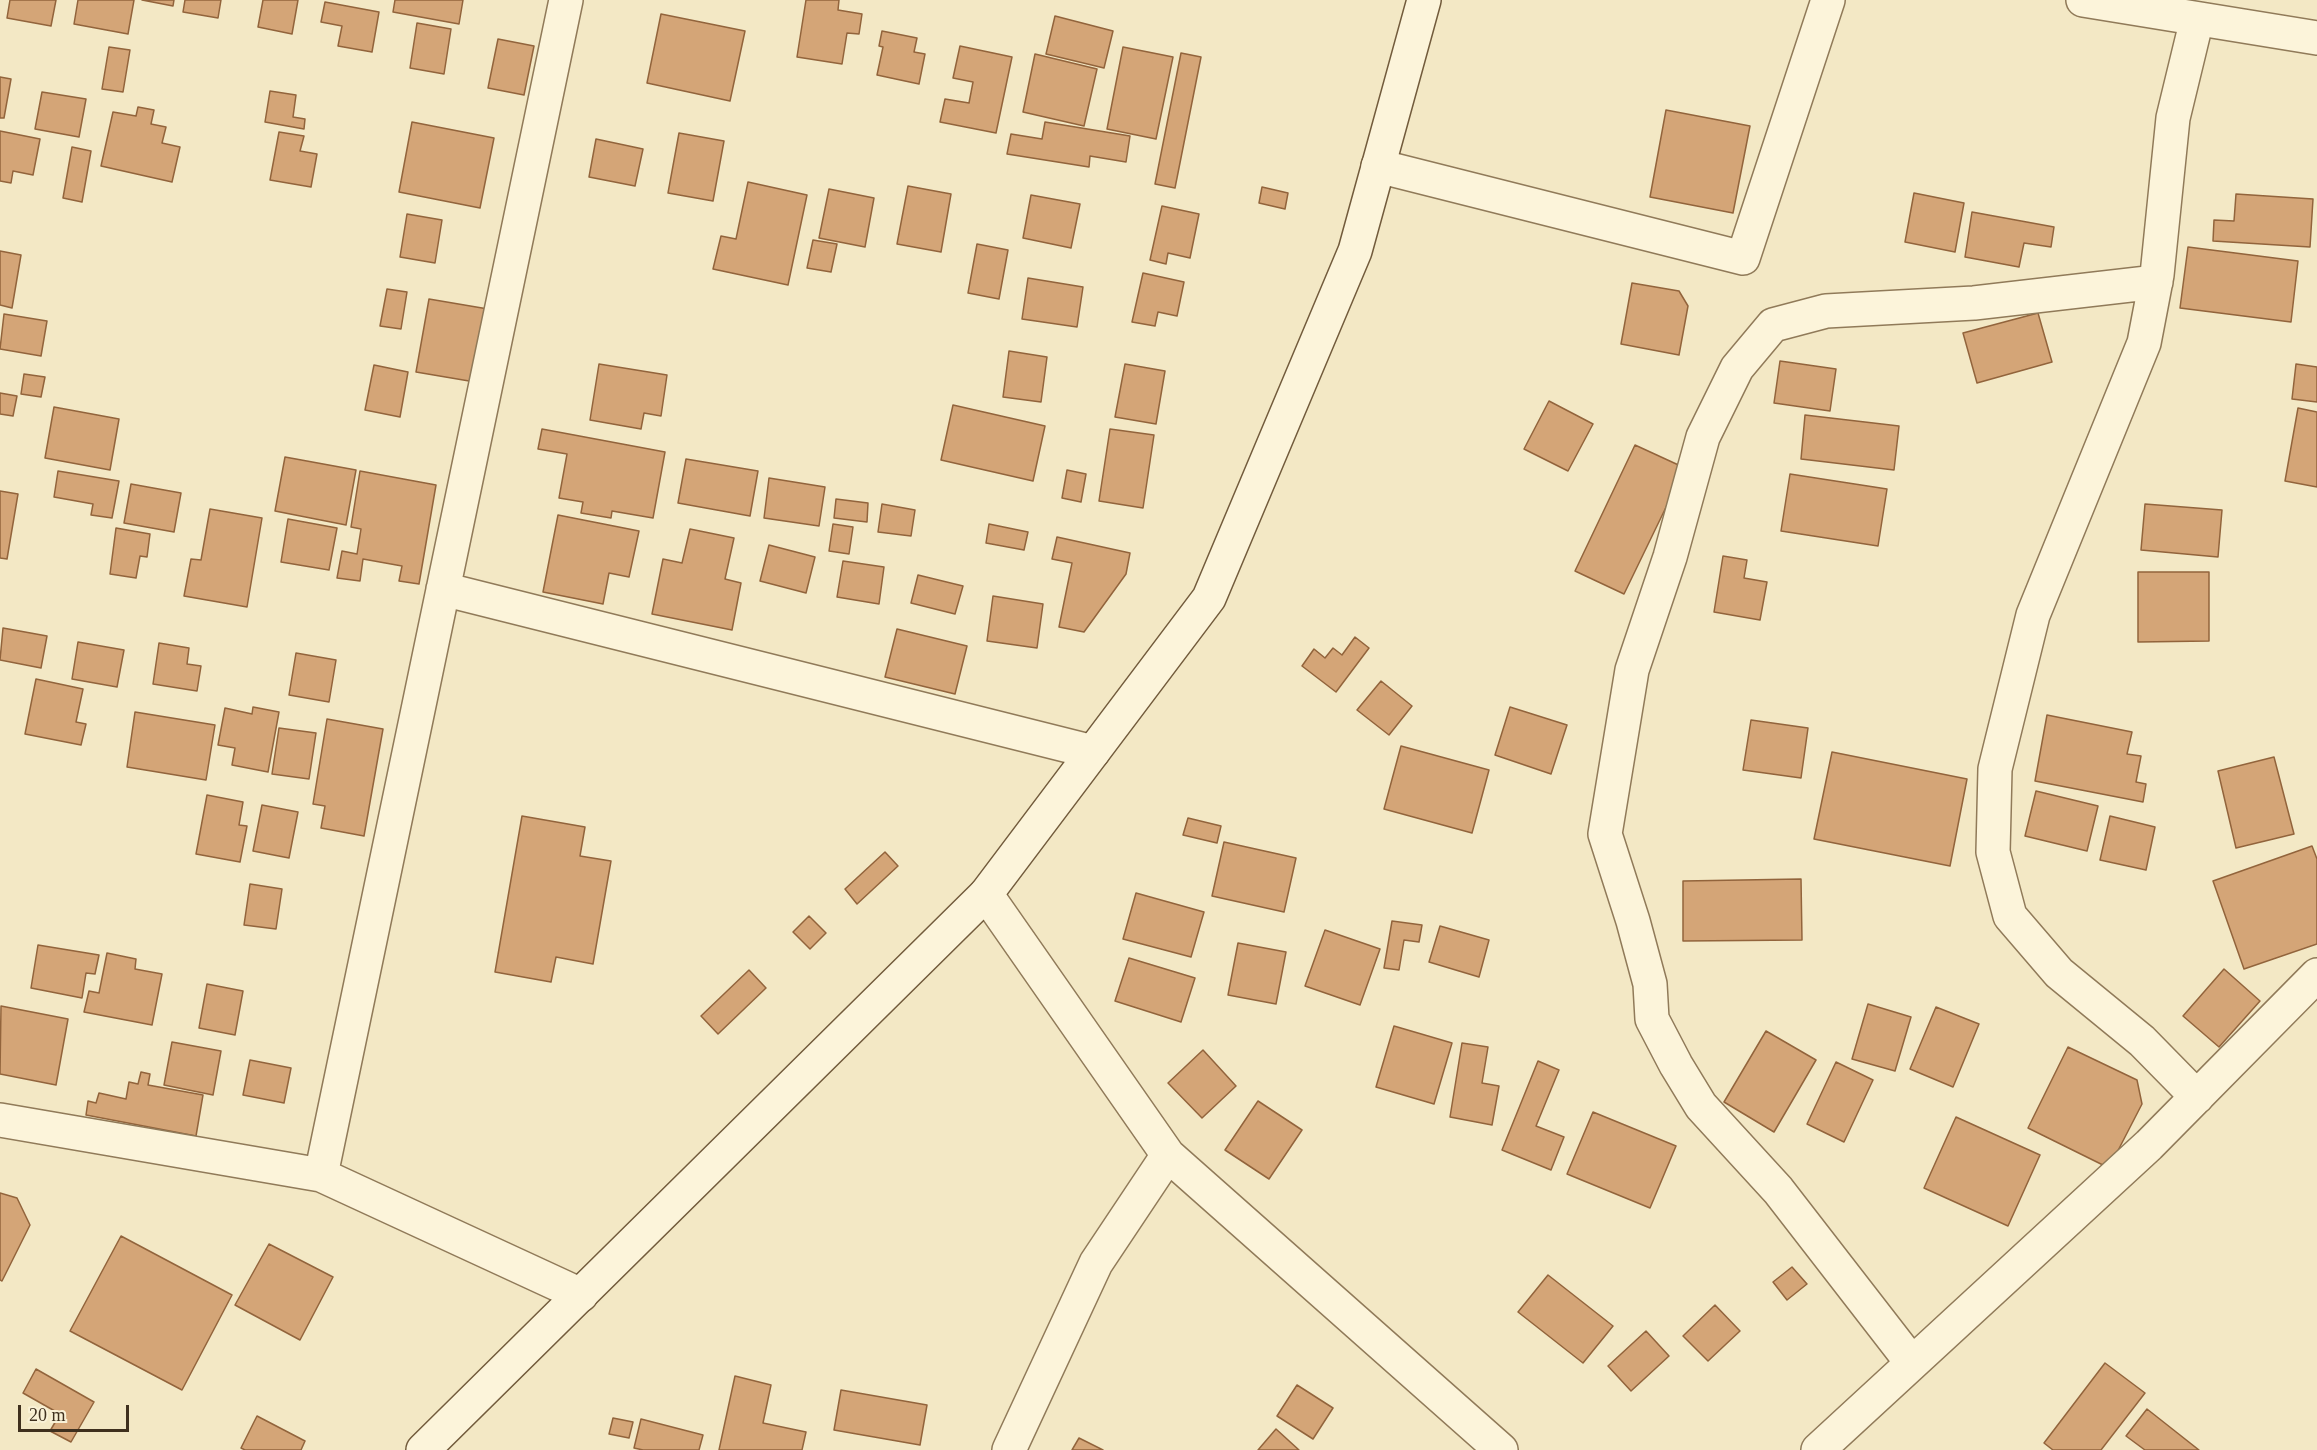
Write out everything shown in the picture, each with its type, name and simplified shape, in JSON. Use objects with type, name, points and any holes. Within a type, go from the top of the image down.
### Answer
[{"type":"street","points":[[321,1175],[566,0]]},
{"type":"street","points":[[423,1450],[986,894],[1209,598],[1355,250],[1424,0]]},
{"type":"street","points":[[1378,166],[1743,258],[1828,0]]},
{"type":"street","points":[[2084,0],[2317,38]]},
{"type":"street","points":[[2197,19],[2173,118],[2156,282],[2144,343],[2033,615],[1995,769],[1993,852],[2010,916],[2059,973],[2142,1041],[2197,1096]]},
{"type":"street","points":[[1912,1363],[1778,1190],[1701,1106],[1652,1019],[1650,984],[1633,921],[1605,834],[1632,670],[1670,557],[1703,437],[1737,368],[1773,325],[1826,311],[1974,303],[2156,282]]},
{"type":"street","points":[[443,589],[1094,752]]},
{"type":"street","points":[[986,894],[1168,1155],[1502,1450]]},
{"type":"street","points":[[1818,1450],[2149,1145],[2317,975]]},
{"type":"street","points":[[0,1120],[321,1175],[581,1295]]},
{"type":"street","points":[[1009,1450],[1096,1263],[1168,1155]]},
{"type":"building","points":[[10,0],[56,0],[51,26],[7,18]]},
{"type":"building","points":[[78,0],[134,0],[128,34],[74,24]]},
{"type":"building","points":[[142,0],[174,0],[173,6]]},
{"type":"building","points":[[185,0],[221,0],[218,18],[183,12]]},
{"type":"building","points":[[263,0],[298,0],[292,34],[258,27]]},
{"type":"building","points":[[395,0],[463,0],[459,24],[393,12]]},
{"type":"building","points":[[806,0],[839,0],[838,10],[862,14],[859,34],[847,33],[842,64],[797,57]]},
{"type":"building","points":[[325,2],[379,12],[372,52],[338,46],[342,26],[321,22]]},
{"type":"building","points":[[661,14],[745,31],[730,101],[647,83]]},
{"type":"building","points":[[1055,16],[1113,31],[1104,68],[1046,54]]},
{"type":"building","points":[[417,23],[451,29],[444,74],[410,68]]},
{"type":"building","points":[[882,31],[917,38],[914,52],[925,54],[919,84],[877,75],[883,47],[879,46]]},
{"type":"building","points":[[498,39],[534,46],[524,95],[488,88]]},
{"type":"building","points":[[960,46],[1012,57],[996,133],[940,122],[945,99],[969,103],[973,82],[953,78]]},
{"type":"building","points":[[109,47],[130,50],[123,92],[102,89]]},
{"type":"building","points":[[1123,47],[1173,57],[1156,139],[1107,129]]},
{"type":"building","points":[[1181,53],[1201,57],[1175,188],[1155,184]]},
{"type":"building","points":[[1035,54],[1097,69],[1084,126],[1023,112]]},
{"type":"building","points":[[0,77],[11,79],[4,118],[0,118]]},
{"type":"building","points":[[270,91],[296,95],[293,117],[305,119],[304,129],[265,122]]},
{"type":"building","points":[[42,92],[86,99],[79,137],[35,129]]},
{"type":"building","points":[[138,107],[154,110],[151,124],[166,127],[162,143],[180,147],[172,182],[101,166],[113,112],[136,116]]},
{"type":"building","points":[[1666,110],[1750,126],[1733,213],[1650,197]]},
{"type":"building","points":[[412,122],[494,138],[480,208],[399,192]]},
{"type":"building","points":[[1045,122],[1130,136],[1126,162],[1090,156],[1089,167],[1007,154],[1011,134],[1042,139]]},
{"type":"building","points":[[0,131],[40,139],[33,175],[13,171],[11,183],[0,181]]},
{"type":"building","points":[[279,132],[304,136],[300,151],[317,154],[311,187],[270,180]]},
{"type":"building","points":[[679,133],[724,141],[713,201],[668,193]]},
{"type":"building","points":[[596,139],[643,149],[635,186],[589,177]]},
{"type":"building","points":[[72,147],[91,151],[82,202],[63,198]]},
{"type":"building","points":[[748,182],[807,195],[788,285],[713,269],[721,236],[736,239]]},
{"type":"building","points":[[908,186],[951,194],[941,252],[897,244]]},
{"type":"building","points":[[1262,187],[1288,193],[1285,209],[1259,203]]},
{"type":"building","points":[[829,189],[874,198],[865,247],[819,238]]},
{"type":"building","points":[[1914,193],[1964,203],[1955,252],[1905,242]]},
{"type":"building","points":[[2236,194],[2313,199],[2310,247],[2213,241],[2214,220],[2234,221]]},
{"type":"building","points":[[1031,195],[1080,204],[1071,248],[1023,238]]},
{"type":"building","points":[[1162,206],[1199,214],[1190,258],[1168,253],[1166,264],[1150,260]]},
{"type":"building","points":[[1972,212],[2054,227],[2051,247],[2024,243],[2019,267],[1965,257]]},
{"type":"building","points":[[407,214],[442,220],[435,263],[400,257]]},
{"type":"building","points":[[813,240],[837,244],[831,272],[807,268]]},
{"type":"building","points":[[977,244],[1008,250],[999,299],[968,293]]},
{"type":"building","points":[[2188,247],[2298,261],[2291,322],[2180,308]]},
{"type":"building","points":[[0,251],[21,255],[12,308],[0,305]]},
{"type":"building","points":[[1143,273],[1184,282],[1177,316],[1158,312],[1155,326],[1132,322]]},
{"type":"building","points":[[1028,278],[1083,287],[1077,327],[1022,319]]},
{"type":"building","points":[[1632,283],[1679,291],[1688,306],[1679,355],[1621,344]]},
{"type":"building","points":[[387,289],[407,292],[401,329],[380,326]]},
{"type":"building","points":[[429,299],[488,309],[475,382],[416,372]]},
{"type":"building","points":[[2038,313],[2052,362],[1977,383],[1963,333]]},
{"type":"building","points":[[4,314],[47,321],[41,356],[0,349]]},
{"type":"building","points":[[1009,351],[1047,357],[1041,402],[1003,397]]},
{"type":"building","points":[[1780,361],[1836,369],[1830,411],[1774,403]]},
{"type":"building","points":[[599,364],[667,375],[661,416],[644,413],[641,429],[590,420]]},
{"type":"building","points":[[1125,364],[1165,371],[1156,424],[1115,417]]},
{"type":"building","points":[[2296,364],[2317,367],[2317,402],[2292,399]]},
{"type":"building","points":[[374,365],[408,372],[400,417],[365,410]]},
{"type":"building","points":[[24,374],[45,377],[41,397],[21,394]]},
{"type":"building","points":[[0,393],[17,396],[13,416],[0,414]]},
{"type":"building","points":[[1549,401],[1593,424],[1568,471],[1524,449]]},
{"type":"building","points":[[953,405],[1045,426],[1033,481],[941,460]]},
{"type":"building","points":[[54,407],[119,419],[110,470],[45,458]]},
{"type":"building","points":[[2298,408],[2317,412],[2317,487],[2285,481]]},
{"type":"building","points":[[1805,415],[1899,426],[1894,470],[1801,459]]},
{"type":"building","points":[[542,429],[665,452],[653,518],[612,511],[611,518],[581,513],[583,502],[559,498],[567,454],[538,449]]},
{"type":"building","points":[[1110,429],[1154,435],[1143,508],[1099,501]]},
{"type":"building","points":[[1635,445],[1685,468],[1624,594],[1575,571]]},
{"type":"building","points":[[285,457],[356,470],[346,525],[275,511]]},
{"type":"building","points":[[686,459],[758,471],[750,516],[678,503]]},
{"type":"building","points":[[1067,470],[1086,474],[1081,502],[1062,498]]},
{"type":"building","points":[[58,471],[119,481],[112,518],[91,515],[93,504],[54,497]]},
{"type":"building","points":[[360,471],[436,485],[419,584],[399,581],[402,566],[363,559],[360,581],[337,578],[342,551],[357,554],[361,529],[351,527]]},
{"type":"building","points":[[1790,474],[1887,489],[1878,546],[1781,531]]},
{"type":"building","points":[[769,478],[825,487],[819,526],[764,518]]},
{"type":"building","points":[[131,484],[181,493],[174,532],[124,523]]},
{"type":"building","points":[[0,491],[18,494],[7,559],[0,558]]},
{"type":"building","points":[[836,499],[868,503],[867,522],[834,518]]},
{"type":"building","points":[[882,504],[915,510],[911,536],[878,532]]},
{"type":"building","points":[[2145,504],[2222,510],[2218,557],[2141,550]]},
{"type":"building","points":[[210,509],[262,518],[247,607],[184,596],[191,559],[201,560]]},
{"type":"building","points":[[558,515],[639,531],[629,577],[609,573],[603,604],[543,592]]},
{"type":"building","points":[[288,519],[337,528],[329,570],[281,562]]},
{"type":"building","points":[[833,524],[853,527],[849,554],[829,551]]},
{"type":"building","points":[[989,524],[1028,532],[1024,550],[986,543]]},
{"type":"building","points":[[116,528],[150,534],[147,557],[140,556],[136,578],[110,574]]},
{"type":"building","points":[[690,529],[734,538],[725,579],[741,583],[732,630],[652,614],[663,559],[682,563]]},
{"type":"building","points":[[1057,537],[1130,553],[1126,574],[1084,632],[1059,627],[1072,563],[1052,559]]},
{"type":"building","points":[[769,545],[815,557],[806,593],[760,581]]},
{"type":"building","points":[[1723,556],[1747,560],[1744,578],[1767,582],[1760,620],[1714,612]]},
{"type":"building","points":[[843,561],[884,567],[879,604],[837,597]]},
{"type":"building","points":[[2138,572],[2209,572],[2209,641],[2138,642]]},
{"type":"building","points":[[918,575],[963,586],[955,614],[911,603]]},
{"type":"building","points":[[993,596],[1043,604],[1037,648],[987,641]]},
{"type":"building","points":[[3,628],[47,636],[41,668],[0,660]]},
{"type":"building","points":[[897,629],[967,646],[955,694],[885,677]]},
{"type":"building","points":[[1355,637],[1369,648],[1336,692],[1302,666],[1314,649],[1325,658],[1333,648],[1342,655]]},
{"type":"building","points":[[78,642],[124,650],[117,687],[72,679]]},
{"type":"building","points":[[159,643],[189,648],[187,664],[201,666],[197,691],[153,684]]},
{"type":"building","points":[[296,653],[336,660],[329,702],[289,695]]},
{"type":"building","points":[[36,679],[83,689],[76,722],[86,724],[81,745],[25,734]]},
{"type":"building","points":[[1381,681],[1412,706],[1389,735],[1357,710]]},
{"type":"building","points":[[253,707],[279,712],[268,772],[232,765],[235,748],[218,745],[225,708],[252,714]]},
{"type":"building","points":[[1510,707],[1567,725],[1551,774],[1495,755]]},
{"type":"building","points":[[135,712],[215,725],[206,780],[127,767]]},
{"type":"building","points":[[2047,715],[2132,732],[2127,754],[2141,756],[2136,782],[2146,784],[2143,802],[2035,781]]},
{"type":"building","points":[[327,719],[383,729],[364,836],[321,828],[325,806],[313,804]]},
{"type":"building","points":[[1751,720],[1808,728],[1801,778],[1743,770]]},
{"type":"building","points":[[279,728],[316,733],[309,779],[272,774]]},
{"type":"building","points":[[1401,746],[1489,770],[1472,833],[1384,809]]},
{"type":"building","points":[[1832,752],[1967,779],[1950,866],[1814,839]]},
{"type":"building","points":[[2274,757],[2294,834],[2236,848],[2218,771]]},
{"type":"building","points":[[2036,791],[2098,806],[2087,851],[2025,836]]},
{"type":"building","points":[[207,795],[243,802],[239,825],[247,826],[240,862],[196,854]]},
{"type":"building","points":[[262,805],[298,812],[289,858],[253,851]]},
{"type":"building","points":[[522,816],[585,827],[580,856],[611,861],[593,964],[556,957],[551,982],[495,972]]},
{"type":"building","points":[[2110,816],[2155,827],[2146,870],[2100,860]]},
{"type":"building","points":[[1188,818],[1221,826],[1217,843],[1183,835]]},
{"type":"building","points":[[1224,842],[1296,858],[1284,912],[1212,896]]},
{"type":"building","points":[[2312,846],[2317,859],[2317,944],[2244,969],[2213,881]]},
{"type":"building","points":[[885,852],[898,866],[857,904],[845,889]]},
{"type":"building","points":[[1801,879],[1802,940],[1683,941],[1683,881]]},
{"type":"building","points":[[250,884],[282,889],[276,929],[244,925]]},
{"type":"building","points":[[1136,893],[1204,912],[1191,957],[1123,939]]},
{"type":"building","points":[[809,916],[826,933],[810,949],[793,932]]},
{"type":"building","points":[[1392,921],[1422,925],[1419,942],[1404,940],[1399,970],[1384,968]]},
{"type":"building","points":[[1440,926],[1489,940],[1479,977],[1429,962]]},
{"type":"building","points":[[1325,930],[1380,949],[1360,1005],[1305,986]]},
{"type":"building","points":[[1238,943],[1286,952],[1276,1004],[1228,995]]},
{"type":"building","points":[[38,945],[99,955],[95,974],[86,973],[82,998],[31,988]]},
{"type":"building","points":[[107,953],[136,959],[135,969],[162,974],[152,1025],[84,1012],[89,991],[99,993]]},
{"type":"building","points":[[1129,958],[1195,978],[1181,1022],[1115,1001]]},
{"type":"building","points":[[2224,969],[2260,1001],[2219,1047],[2183,1016]]},
{"type":"building","points":[[749,970],[766,988],[718,1034],[701,1016]]},
{"type":"building","points":[[207,984],[243,991],[235,1035],[199,1028]]},
{"type":"building","points":[[1868,1004],[1911,1017],[1895,1071],[1852,1059]]},
{"type":"building","points":[[1,1006],[68,1019],[56,1085],[0,1074]]},
{"type":"building","points":[[1936,1007],[1979,1024],[1953,1087],[1910,1069]]},
{"type":"building","points":[[1394,1026],[1452,1043],[1434,1104],[1376,1087]]},
{"type":"building","points":[[1766,1031],[1816,1060],[1774,1132],[1724,1102]]},
{"type":"building","points":[[172,1042],[221,1051],[213,1095],[164,1085]]},
{"type":"building","points":[[1462,1043],[1488,1047],[1482,1083],[1499,1086],[1492,1125],[1450,1117]]},
{"type":"building","points":[[2068,1047],[2137,1080],[2142,1104],[2109,1168],[2028,1128]]},
{"type":"building","points":[[1203,1050],[1236,1086],[1202,1118],[1168,1083]]},
{"type":"building","points":[[250,1060],[291,1068],[284,1103],[243,1095]]},
{"type":"building","points":[[1538,1061],[1559,1070],[1536,1126],[1564,1137],[1551,1170],[1502,1150]]},
{"type":"building","points":[[1836,1062],[1873,1080],[1844,1142],[1807,1124]]},
{"type":"building","points":[[141,1072],[150,1074],[148,1085],[203,1095],[196,1136],[86,1115],[88,1101],[96,1103],[99,1093],[126,1099],[129,1082],[138,1084]]},
{"type":"building","points":[[1258,1101],[1302,1130],[1269,1179],[1225,1150]]},
{"type":"building","points":[[1593,1112],[1676,1146],[1650,1208],[1567,1174]]},
{"type":"building","points":[[1956,1117],[2040,1155],[2008,1226],[1924,1188]]},
{"type":"building","points":[[0,1193],[17,1198],[30,1225],[2,1281],[0,1280]]},
{"type":"building","points":[[121,1236],[232,1295],[182,1390],[70,1331]]},
{"type":"building","points":[[269,1244],[333,1277],[300,1340],[235,1305]]},
{"type":"building","points":[[1792,1267],[1807,1284],[1787,1300],[1773,1282]]},
{"type":"building","points":[[1548,1275],[1613,1326],[1583,1363],[1518,1312]]},
{"type":"building","points":[[1715,1305],[1740,1331],[1708,1361],[1683,1336]]},
{"type":"building","points":[[1646,1331],[1669,1356],[1631,1391],[1608,1366]]},
{"type":"building","points":[[2105,1363],[2145,1393],[2101,1450],[2053,1450],[2044,1443]]},
{"type":"building","points":[[36,1369],[94,1402],[71,1442],[50,1431],[60,1414],[23,1393]]},
{"type":"building","points":[[735,1376],[771,1385],[763,1423],[806,1432],[802,1450],[719,1450]]},
{"type":"building","points":[[1297,1385],[1333,1408],[1313,1439],[1277,1416]]},
{"type":"building","points":[[841,1390],[927,1405],[920,1445],[834,1430]]},
{"type":"building","points":[[2147,1409],[2199,1450],[2145,1450],[2126,1436]]},
{"type":"building","points":[[257,1416],[305,1441],[301,1450],[245,1450],[241,1448]]},
{"type":"building","points":[[613,1418],[633,1422],[629,1438],[609,1434]]},
{"type":"building","points":[[641,1419],[703,1435],[699,1450],[634,1448]]},
{"type":"building","points":[[1276,1429],[1299,1450],[1258,1450]]},
{"type":"building","points":[[1079,1438],[1103,1450],[1072,1450]]}]
